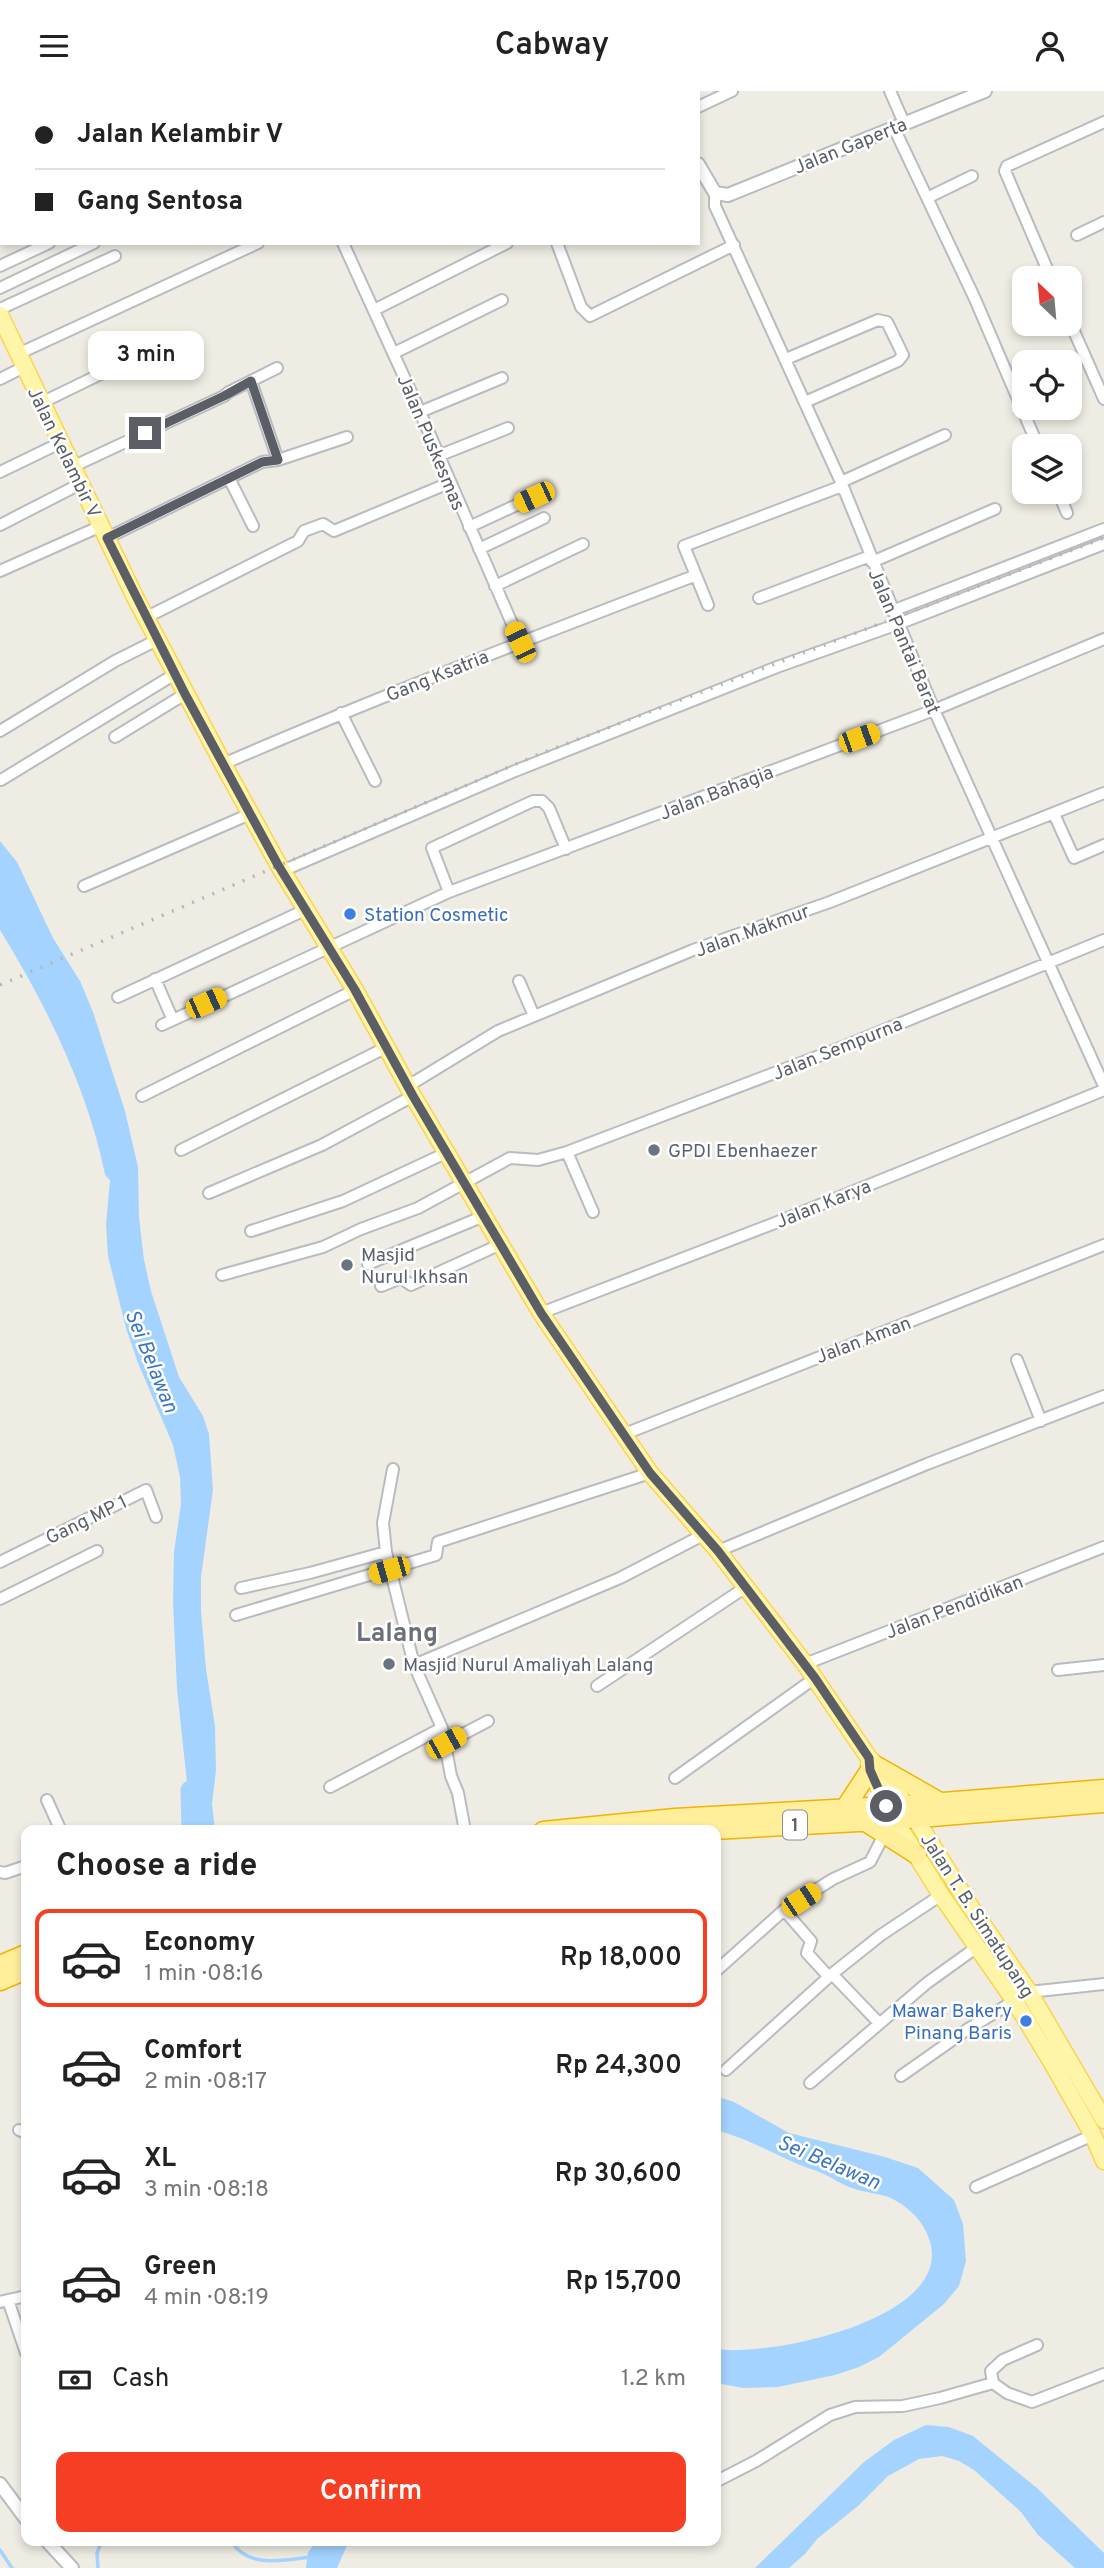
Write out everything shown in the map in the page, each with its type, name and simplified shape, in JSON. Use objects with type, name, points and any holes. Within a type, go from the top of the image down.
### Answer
[{"type":"highway","points":[[845,1808],[872,1765],[940,1802]]},
{"type":"highway","name":"1","points":[[605,1825],[699,1816],[845,1808],[897,1816],[940,1802],[1104,1789]]},
{"type":"highway","name":"1","points":[[721,1830],[1104,1803]]},
{"type":"highway","points":[[897,1816],[918,1854]]},
{"type":"highway","points":[[0,1965],[21,1956]]},
{"type":"highway","points":[[0,1981],[21,1972]]},
{"type":"main road","name":"Jalan Kelambir V","points":[[0,315],[104,532],[223,765],[282,871],[355,990],[541,1313],[650,1473],[718,1551],[815,1678],[872,1765],[897,1816]]},
{"type":"main road","name":"Jalan T. B. Simatupang","points":[[897,1816],[970,1906],[1029,1992],[1104,2120]]},
{"type":"main road","name":"Jalan T. B. Simatupang","points":[[918,1854],[941,1895],[1014,2000],[1093,2135],[1104,2161]]},
{"type":"street","points":[[700,106],[732,91]]},
{"type":"street","points":[[890,91],[899,126],[926,198],[975,299],[1033,434]]},
{"type":"street","name":"Jalan Gaperta","points":[[715,193],[728,195],[985,91]]},
{"type":"street","points":[[1046,266],[1005,171],[1007,166],[1104,122]]},
{"type":"street","points":[[700,167],[715,193]]},
{"type":"street","points":[[926,198],[972,176]]},
{"type":"street","name":"Jalan Pantai Barat","points":[[715,193],[715,206],[841,484],[934,710],[1104,1088]]},
{"type":"street","points":[[1077,235],[1104,222]]},
{"type":"street","points":[[0,266],[45,245]]},
{"type":"street","points":[[0,288],[90,245]]},
{"type":"street","points":[[0,379],[21,361],[254,245]]},
{"type":"street","name":"Jalan Puskesmas","points":[[344,245],[520,642]]},
{"type":"street","points":[[374,310],[503,245]]},
{"type":"street","points":[[558,245],[581,307],[590,317],[734,245]]},
{"type":"street","points":[[0,309],[115,256]]},
{"type":"street","points":[[394,353],[502,300]]},
{"type":"street","points":[[786,359],[882,320],[887,322],[903,355],[898,361],[805,402]]},
{"type":"street","points":[[1076,336],[1104,399]]},
{"type":"street","points":[[41,403],[152,349]]},
{"type":"street","points":[[72,467],[204,406],[277,367]]},
{"type":"street","points":[[420,412],[502,378]]},
{"type":"street","points":[[251,381],[278,460]]},
{"type":"street","points":[[438,456],[508,428]]},
{"type":"street","points":[[708,605],[683,548],[685,544],[841,484],[945,435]]},
{"type":"street","points":[[0,571],[104,532],[262,462],[278,460],[347,437]]},
{"type":"street","points":[[0,472],[60,443]]},
{"type":"street","points":[[229,478],[253,526]]},
{"type":"street","points":[[147,617],[298,541],[306,530],[323,524],[334,531],[449,483]]},
{"type":"street","points":[[0,525],[82,484]]},
{"type":"street","points":[[469,527],[534,497]]},
{"type":"street","points":[[1063,504],[1067,513]]},
{"type":"street","points":[[759,599],[871,559],[995,509]]},
{"type":"street","points":[[479,548],[544,518]]},
{"type":"street","points":[[892,611],[1104,529]]},
{"type":"street","points":[[495,586],[583,544]]},
{"type":"street","points":[[282,871],[528,766],[777,667],[898,624],[1104,544]]},
{"type":"street","name":"Gang Ksatria","points":[[223,765],[341,713],[694,576]]},
{"type":"street","points":[[0,731],[115,661],[159,639]]},
{"type":"street","name":"Jalan Bahagia","points":[[162,1025],[449,892],[934,710],[1104,639]]},
{"type":"street","points":[[1,780],[175,674]]},
{"type":"street","points":[[115,737],[185,694]]},
{"type":"street","points":[[341,713],[375,781]]},
{"type":"street","name":"Jalan Makmur","points":[[209,1193],[322,1145],[411,1091],[498,1031],[693,950],[830,902],[1104,793]]},
{"type":"street","points":[[449,892],[432,848],[533,801],[542,801],[549,808],[566,849]]},
{"type":"street","points":[[84,886],[250,814]]},
{"type":"street","points":[[1054,814],[1074,858],[1104,845]]},
{"type":"street","points":[[118,997],[307,909]]},
{"type":"street","name":"Jalan Sempurna","points":[[222,1275],[323,1247],[418,1207],[510,1158],[538,1160],[568,1151],[840,1048],[1104,940]]},
{"type":"street","points":[[155,979],[172,1019]]},
{"type":"street","points":[[519,981],[534,1016]]},
{"type":"street","points":[[142,1096],[355,990]]},
{"type":"street","points":[[181,1150],[387,1047]]},
{"type":"street","name":"Jalan Karya","points":[[541,1313],[1104,1088]]},
{"type":"street","points":[[568,1151],[593,1212]]},
{"type":"street","points":[[251,1231],[343,1201],[448,1152]]},
{"type":"street","points":[[368,1264],[484,1216]]},
{"type":"street","points":[[381,1286],[401,1278],[411,1285],[501,1244]]},
{"type":"street","name":"Jalan Aman","points":[[622,1435],[1104,1245]]},
{"type":"street","points":[[1017,1360],[1041,1421]]},
{"type":"street","points":[[718,1551],[927,1464],[1104,1396]]},
{"type":"street","points":[[393,1469],[383,1523],[389,1570],[414,1665],[442,1728],[464,1825]]},
{"type":"street","points":[[236,1615],[436,1555],[438,1542],[650,1473]]},
{"type":"street","name":"Gang MP 1","points":[[0,1562],[146,1490],[156,1517]]},
{"type":"street","points":[[414,1665],[620,1578],[703,1535]]},
{"type":"street","name":"Jalan Pendidikan","points":[[805,1664],[1104,1547]]},
{"type":"street","points":[[0,1599],[97,1551]]},
{"type":"street","points":[[241,1588],[386,1552]]},
{"type":"street","points":[[597,1686],[746,1587]]},
{"type":"street","points":[[1058,1670],[1104,1665]]},
{"type":"street","points":[[675,1779],[815,1678]]},
{"type":"street","points":[[446,1743],[488,1721]]},
{"type":"street","points":[[330,1787],[442,1728]]},
{"type":"street","points":[[47,1800],[58,1825]]},
{"type":"street","points":[[721,1967],[785,1910],[833,1879],[870,1862],[897,1816]]},
{"type":"street","points":[[0,1872],[21,1868]]},
{"type":"street","points":[[726,2070],[830,1976],[881,1935],[941,1895]]},
{"type":"street","points":[[785,1910],[811,1941],[807,1953],[879,2023]]},
{"type":"street","points":[[810,2083],[927,1983],[977,1947]]},
{"type":"street","points":[[901,2076],[923,2059],[1029,1992],[1104,1984]]},
{"type":"street","points":[[976,2187],[1093,2135]]},
{"type":"street","points":[[4,2301],[21,2341]]},
{"type":"street","points":[[1037,2345],[997,2364],[991,2371],[993,2383],[1007,2393],[1032,2402],[1104,2374]]},
{"type":"street","points":[[721,2479],[756,2461],[830,2415],[855,2407],[903,2406],[940,2399],[993,2383]]},
{"type":"street","points":[[0,2484],[21,2512]]},
{"type":"street","points":[[52,2546],[72,2568]]},
{"type":"water","name":"Sei Belawan","points":[[0,841],[17,862],[53,938],[80,981],[93,1012],[125,1111],[138,1167],[139,1217],[151,1291],[179,1377],[203,1416],[209,1434],[213,1490],[201,1577],[201,1611],[215,1726],[216,1770],[212,1804],[214,1825],[192,1825],[191,1820],[177,1689],[173,1602],[174,1552],[181,1504],[180,1477],[173,1445],[126,1328],[108,1256],[106,1224],[111,1169],[104,1122],[67,1030],[0,908]]},
{"type":"water","name":"Sei Belawan","points":[[721,2098],[734,2102],[789,2133],[918,2168],[954,2200],[963,2224],[966,2261],[959,2286],[944,2304],[879,2357],[859,2367],[778,2387],[743,2388],[721,2384],[721,2349],[780,2346],[821,2337],[862,2323],[897,2305],[922,2282],[932,2255],[921,2223],[893,2199],[848,2187],[721,2132]]},
{"type":"water","points":[[926,2425],[949,2427],[973,2436],[1037,2488],[1104,2553],[1104,2568],[1075,2568],[1038,2535],[1021,2512],[974,2470],[959,2461],[942,2456],[919,2459],[888,2476],[858,2506],[817,2539],[789,2568],[755,2568],[864,2462],[894,2440]]},
{"type":"water","points":[[313,2546],[347,2546],[337,2568],[306,2568],[308,2553]]},
{"type":"waterway","name":"Sei Belawan","points":[[0,912],[69,1037],[95,1103],[114,1171]]},
{"type":"waterway","name":"Sei Belawan","points":[[190,1790],[191,1825]]},
{"type":"waterway","points":[[98,2568],[97,2553],[100,2546]]},
{"type":"waterway","points":[[235,2546],[246,2555],[266,2561],[310,2557]]},
{"type":"waterway","points":[[0,2550],[12,2568]]},
{"type":"railway","points":[[0,985],[537,755],[1104,538]]},
{"type":"place","name":"Station Cosmetic","points":[[350,914]]},
{"type":"place","name":"GPDI Ebenhaezer","points":[[654,1150]]},
{"type":"place","name":"Masjid Nurul Ikhsan","points":[[347,1265]]},
{"type":"place","name":"Masjid Nurul Amaliyah Lalang","points":[[389,1664]]},
{"type":"place","name":"Mawar Bakery Pinang Baris","points":[[1026,2021]]},
{"type":"district","name":"Lalang","points":[[397,1632]]},
{"type":"route","points":[[145,433],[251,381],[278,460],[262,462],[107,538],[185,694],[278,865],[355,990],[413,1096],[541,1313],[565,1352],[650,1473],[718,1551],[815,1678],[869,1758],[870,1770],[886,1806]]}]
